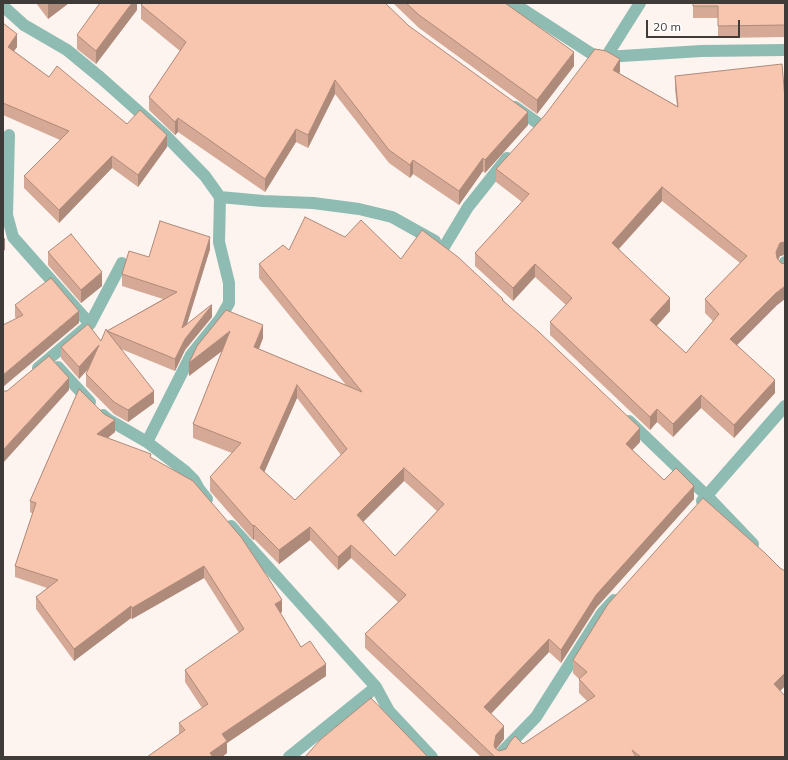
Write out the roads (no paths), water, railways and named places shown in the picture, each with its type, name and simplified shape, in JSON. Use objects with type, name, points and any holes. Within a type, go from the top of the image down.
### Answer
[{"type":"street","points":[[513,3],[590,57],[701,51],[785,50]]},
{"type":"street","points":[[606,57],[640,3]]},
{"type":"street","points":[[3,6],[24,25],[67,50],[107,83],[165,135],[205,176],[220,197],[219,242],[229,283],[229,303],[220,319],[191,355],[147,442]]},
{"type":"street","points":[[508,102],[542,121],[529,135]]},
{"type":"street","points":[[9,136],[7,215],[13,237],[90,324]]},
{"type":"street","points":[[220,197],[313,203],[359,209],[392,217],[447,250],[468,207],[498,168],[514,151]]},
{"type":"street","points":[[785,262],[783,267],[785,270]]},
{"type":"street","points":[[27,378],[90,324],[122,263]]},
{"type":"street","points":[[50,358],[91,403],[109,420],[147,442],[185,471],[194,480],[199,489],[213,506]]},
{"type":"street","points":[[696,508],[785,406]]},
{"type":"street","points":[[622,414],[707,496],[759,550]]},
{"type":"street","points":[[223,517],[376,687],[389,711],[432,757]]},
{"type":"street","points":[[500,757],[536,717],[602,613],[623,590]]},
{"type":"street","points":[[289,757],[376,687]]}]
